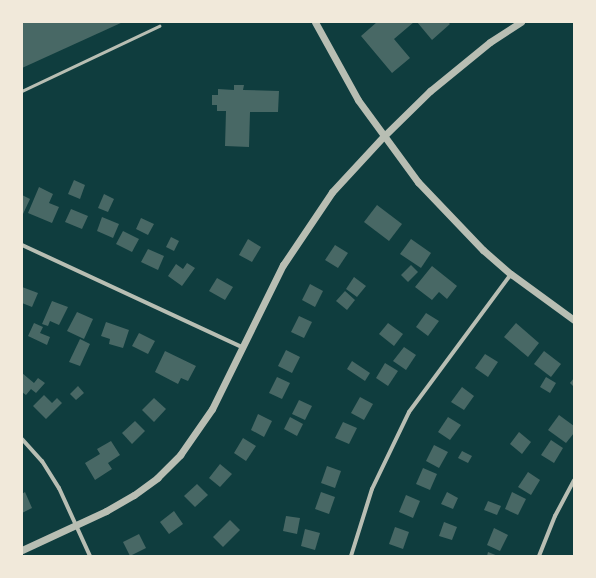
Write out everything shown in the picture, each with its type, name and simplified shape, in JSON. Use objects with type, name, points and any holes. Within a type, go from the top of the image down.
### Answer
[{"type":"street","points":[[315,22],[358,100],[383,137],[418,182],[453,220],[511,274],[574,320]]},
{"type":"street","points":[[22,550],[76,526],[134,495],[157,478],[180,455],[212,409],[242,347],[297,242],[332,192],[383,137],[430,91],[490,42],[521,22]]},
{"type":"street","points":[[22,245],[242,347]]},
{"type":"street","points":[[351,556],[372,489],[409,412],[511,274]]},
{"type":"street","points":[[22,439],[42,461],[56,482],[90,556]]},
{"type":"street","points":[[539,556],[555,516],[574,481]]},
{"type":"lane","points":[[22,91],[159,26]]},
{"type":"building","points":[[22,22],[123,22],[22,68]]},
{"type":"building","points":[[377,22],[414,22],[394,39],[410,58],[392,73],[361,36]]},
{"type":"building","points":[[417,22],[448,22],[450,24],[432,40]]},
{"type":"building","points":[[234,85],[244,85],[243,90],[279,91],[278,112],[250,112],[249,147],[225,146],[226,111],[217,111],[217,105],[212,105],[212,95],[218,95],[218,89],[234,90]]},
{"type":"building","points":[[74,180],[85,185],[80,199],[68,194]]},
{"type":"building","points":[[39,187],[53,194],[49,203],[59,207],[52,223],[28,213]]},
{"type":"building","points":[[104,194],[114,199],[108,212],[98,208]]},
{"type":"building","points":[[22,195],[30,199],[23,214],[22,213]]},
{"type":"building","points":[[377,205],[402,224],[389,241],[364,222]]},
{"type":"building","points":[[71,209],[88,216],[82,229],[65,222]]},
{"type":"building","points":[[102,217],[119,224],[113,238],[97,231]]},
{"type":"building","points":[[141,218],[154,224],[148,235],[136,229]]},
{"type":"building","points":[[123,231],[139,239],[132,252],[116,244]]},
{"type":"building","points":[[171,237],[179,241],[174,251],[166,247]]},
{"type":"building","points":[[248,239],[261,247],[252,262],[239,255]]},
{"type":"building","points":[[411,239],[431,253],[421,268],[400,254]]},
{"type":"building","points":[[335,245],[348,253],[338,268],[325,260]]},
{"type":"building","points":[[148,249],[164,256],[158,270],[141,262]]},
{"type":"building","points":[[187,263],[195,268],[182,286],[168,276],[176,264],[183,269]]},
{"type":"building","points":[[411,265],[418,272],[408,282],[401,275]]},
{"type":"building","points":[[432,266],[457,286],[447,299],[439,292],[432,300],[415,287]]},
{"type":"building","points":[[354,277],[366,286],[357,297],[346,289]]},
{"type":"building","points":[[217,278],[233,287],[225,300],[209,291]]},
{"type":"building","points":[[310,284],[323,291],[315,307],[302,300]]},
{"type":"building","points":[[22,287],[38,293],[32,307],[22,303]]},
{"type":"building","points":[[345,291],[355,300],[347,310],[336,301]]},
{"type":"building","points":[[52,301],[68,307],[59,325],[50,321],[48,326],[42,324]]},
{"type":"building","points":[[77,312],[93,319],[84,339],[67,331]]},
{"type":"building","points":[[426,313],[439,321],[428,336],[416,327]]},
{"type":"building","points":[[299,316],[312,322],[304,338],[291,332]]},
{"type":"building","points":[[106,322],[129,330],[123,348],[109,344],[110,339],[101,336]]},
{"type":"building","points":[[34,323],[43,327],[40,333],[50,337],[47,345],[28,336]]},
{"type":"building","points":[[388,323],[403,334],[394,346],[379,334]]},
{"type":"building","points":[[516,323],[539,343],[528,357],[504,337]]},
{"type":"building","points":[[139,333],[155,341],[148,354],[132,346]]},
{"type":"building","points":[[80,339],[90,344],[80,366],[69,362]]},
{"type":"building","points":[[404,347],[416,355],[406,370],[393,361]]},
{"type":"building","points":[[286,350],[300,357],[292,373],[278,366]]},
{"type":"building","points":[[165,351],[196,366],[188,381],[181,378],[178,384],[155,372]]},
{"type":"building","points":[[544,351],[561,364],[551,377],[534,364]]},
{"type":"building","points":[[485,354],[498,362],[488,377],[475,368]]},
{"type":"building","points":[[352,361],[370,373],[365,381],[347,369]]},
{"type":"building","points":[[385,363],[398,371],[388,386],[376,378]]},
{"type":"building","points":[[22,373],[34,383],[38,378],[45,383],[36,393],[31,389],[26,395],[22,392]]},
{"type":"building","points":[[277,377],[290,383],[282,399],[269,393]]},
{"type":"building","points":[[546,377],[556,383],[550,393],[540,387]]},
{"type":"building","points":[[574,378],[574,387],[570,383]]},
{"type":"building","points":[[78,386],[84,393],[76,400],[70,394]]},
{"type":"building","points":[[462,387],[474,396],[464,410],[451,402]]},
{"type":"building","points":[[44,395],[52,403],[57,398],[62,403],[46,419],[33,406]]},
{"type":"building","points":[[360,397],[373,404],[364,420],[351,413]]},
{"type":"building","points":[[154,398],[166,409],[154,422],[142,410]]},
{"type":"building","points":[[299,400],[312,406],[305,420],[292,414]]},
{"type":"building","points":[[258,414],[272,421],[264,437],[251,430]]},
{"type":"building","points":[[559,415],[574,426],[574,433],[566,443],[548,430]]},
{"type":"building","points":[[290,417],[303,424],[297,436],[284,429]]},
{"type":"building","points":[[448,417],[461,425],[450,440],[438,432]]},
{"type":"building","points":[[135,421],[145,431],[132,444],[122,433]]},
{"type":"building","points":[[343,422],[357,428],[349,444],[335,438]]},
{"type":"building","points":[[519,432],[531,442],[522,454],[510,444]]},
{"type":"building","points":[[243,438],[256,446],[246,461],[234,453]]},
{"type":"building","points":[[551,440],[563,448],[554,463],[541,455]]},
{"type":"building","points":[[111,441],[120,455],[108,463],[112,469],[95,480],[85,463],[100,454],[97,449]]},
{"type":"building","points":[[434,445],[448,452],[439,468],[426,461]]},
{"type":"building","points":[[462,451],[472,456],[468,463],[458,458]]},
{"type":"building","points":[[220,464],[232,474],[220,487],[209,478]]},
{"type":"building","points":[[327,466],[341,471],[335,488],[321,483]]},
{"type":"building","points":[[423,468],[437,474],[430,490],[416,484]]},
{"type":"building","points":[[528,472],[540,480],[531,495],[518,487]]},
{"type":"building","points":[[197,484],[208,495],[195,507],[184,496]]},
{"type":"building","points":[[25,492],[32,508],[22,513],[22,494]]},
{"type":"building","points":[[321,492],[335,497],[329,514],[315,509]]},
{"type":"building","points":[[447,492],[458,498],[453,509],[441,504]]},
{"type":"building","points":[[512,492],[526,499],[518,515],[505,509]]},
{"type":"building","points":[[406,495],[420,501],[413,518],[399,512]]},
{"type":"building","points":[[488,501],[501,506],[497,515],[484,510]]},
{"type":"building","points":[[174,511],[183,524],[169,534],[160,522]]},
{"type":"building","points":[[286,516],[300,518],[297,534],[283,531]]},
{"type":"building","points":[[230,520],[240,530],[223,547],[213,537]]},
{"type":"building","points":[[444,522],[457,527],[452,540],[439,536]]},
{"type":"building","points":[[395,527],[409,532],[403,549],[389,544]]},
{"type":"building","points":[[494,528],[508,535],[500,551],[487,545]]},
{"type":"building","points":[[305,529],[320,533],[315,550],[301,546]]},
{"type":"building","points":[[139,534],[146,548],[130,556],[123,542]]},
{"type":"building","points":[[488,552],[498,556],[487,556]]}]
